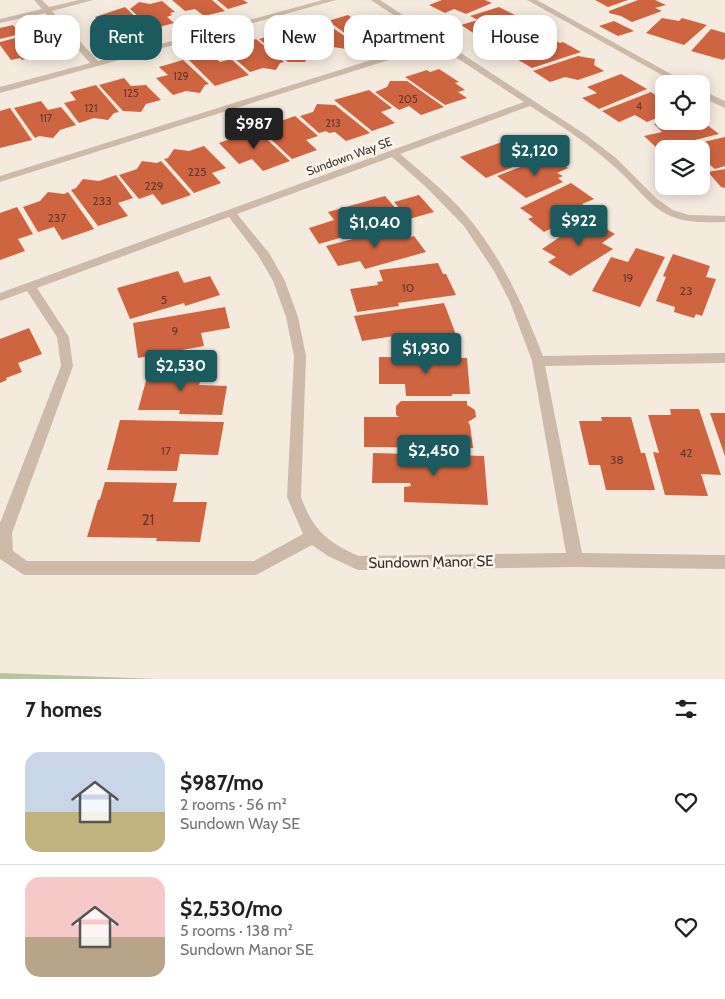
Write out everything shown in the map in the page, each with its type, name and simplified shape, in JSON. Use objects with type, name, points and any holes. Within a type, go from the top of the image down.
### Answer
[{"type":"street","points":[[38,0],[96,64]]},
{"type":"street","points":[[0,21],[89,0]]},
{"type":"street","points":[[0,90],[332,0]]},
{"type":"street","points":[[375,0],[398,15]]},
{"type":"street","points":[[531,0],[668,75]]},
{"type":"street","points":[[463,58],[568,126],[613,160],[654,201],[669,212],[687,219],[725,219]]},
{"type":"street","points":[[0,179],[380,60]]},
{"type":"street","points":[[710,97],[725,106]]},
{"type":"street","name":"Sundown Way SE","points":[[0,297],[531,103]]},
{"type":"street","points":[[393,153],[429,184],[468,224],[499,270],[516,302],[538,361],[574,560]]},
{"type":"street","name":"Sundown Manor SE","points":[[231,212],[263,253],[279,281],[292,317],[300,356],[294,497],[301,518],[313,536],[329,550],[358,563],[574,560],[725,562]]},
{"type":"street","points":[[30,286],[63,337],[67,366],[4,533],[6,555],[24,568],[256,568],[313,536]]},
{"type":"street","points":[[538,361],[725,358]]},
{"type":"green space","points":[[0,673],[158,679],[0,679]]},
{"type":"building","points":[[172,0],[212,0],[225,11],[203,15],[195,9],[185,11]]},
{"type":"building","points":[[217,0],[243,0],[248,3],[228,9]]},
{"type":"building","points":[[442,0],[485,0],[492,3],[466,14],[454,9],[445,13],[429,5]]},
{"type":"building","points":[[595,0],[628,0],[608,7]]},
{"type":"building","points":[[638,0],[655,0],[666,5],[655,8],[662,11],[632,22],[621,16],[609,13],[609,11]]},
{"type":"building","points":[[162,1],[175,12],[170,13],[172,15],[167,17],[172,24],[162,26],[162,15],[137,15],[130,9],[139,2],[150,4]]},
{"type":"building","points":[[125,7],[133,15],[101,15]]},
{"type":"building","points":[[499,7],[515,15],[473,15]]},
{"type":"building","points":[[344,16],[344,32],[334,25],[334,19]]},
{"type":"building","points":[[662,18],[679,21],[682,18],[707,25],[684,45],[646,33]]},
{"type":"building","points":[[473,21],[473,33],[463,26],[463,24]]},
{"type":"building","points":[[614,21],[634,31],[618,36],[599,26]]},
{"type":"building","points":[[13,25],[15,35],[0,39],[0,28]]},
{"type":"building","points":[[334,29],[344,36],[344,49],[334,47]]},
{"type":"building","points":[[711,29],[725,33],[725,58],[723,60],[691,51]]},
{"type":"building","points":[[15,38],[15,59],[11,60],[0,45],[0,42]]},
{"type":"building","points":[[256,39],[264,46],[264,60],[282,60],[284,62],[280,63],[276,70],[263,68],[250,72],[236,60],[254,60],[254,40]]},
{"type":"building","points":[[557,42],[563,42],[581,52],[557,60]]},
{"type":"building","points":[[578,56],[595,59],[594,65],[604,71],[578,80],[565,77],[550,82],[533,71]]},
{"type":"building","points":[[183,60],[209,84],[205,85],[200,93],[186,91],[173,95],[156,78],[168,75],[159,67]]},
{"type":"building","points":[[189,60],[218,60],[220,62],[232,60],[249,75],[215,86]]},
{"type":"building","points":[[285,60],[306,60],[305,62],[288,62]]},
{"type":"building","points":[[518,60],[556,60],[532,68]]},
{"type":"building","points":[[439,69],[459,82],[455,83],[465,90],[458,92],[467,98],[445,105],[405,77],[427,70],[430,72]]},
{"type":"building","points":[[621,74],[647,89],[599,109],[582,98],[597,93],[587,87]]},
{"type":"building","points":[[124,78],[131,86],[146,85],[161,100],[146,104],[141,112],[123,111],[99,85]]},
{"type":"building","points":[[390,81],[407,81],[444,107],[421,115],[409,106],[399,110],[375,92],[387,87]]},
{"type":"building","points":[[96,85],[119,112],[114,113],[108,120],[94,118],[79,123],[64,103],[76,100],[70,92]]},
{"type":"building","points":[[369,90],[392,108],[381,112],[395,123],[372,131],[334,100]]},
{"type":"building","points":[[651,92],[655,95],[655,119],[647,122],[635,115],[619,122],[602,111]]},
{"type":"building","points":[[41,101],[48,110],[61,107],[76,125],[60,130],[53,138],[39,136],[35,138],[14,108]]},
{"type":"building","points":[[317,104],[335,105],[370,133],[346,141],[335,132],[329,133],[326,131],[319,133],[300,116],[313,112]]},
{"type":"building","points":[[10,108],[32,140],[0,148],[0,111]]},
{"type":"building","points":[[295,116],[318,136],[306,140],[317,150],[292,159],[259,128],[263,127],[268,119],[281,121]]},
{"type":"building","points":[[710,127],[719,134],[695,140],[655,140],[655,146],[644,136],[662,132],[660,130],[710,130]]},
{"type":"building","points":[[238,130],[257,130],[290,161],[263,171],[252,159],[239,164],[219,143],[233,138]]},
{"type":"building","points":[[725,137],[725,166],[715,169],[710,165],[710,140]]},
{"type":"building","points":[[527,141],[545,154],[486,178],[460,157],[502,142],[510,148]]},
{"type":"building","points":[[204,146],[226,168],[212,173],[221,183],[194,193],[164,159],[168,158],[174,149],[189,151]]},
{"type":"building","points":[[550,156],[568,168],[557,173],[563,176],[558,178],[563,182],[526,198],[497,176]]},
{"type":"building","points":[[142,161],[157,163],[161,161],[191,195],[162,205],[153,194],[139,199],[119,175],[137,169]]},
{"type":"building","points":[[725,169],[725,188],[721,187],[710,174],[710,172]]},
{"type":"building","points":[[116,175],[133,198],[118,203],[128,216],[98,226],[71,190],[76,188],[83,179],[99,181]]},
{"type":"building","points":[[571,183],[594,199],[582,204],[590,209],[586,212],[544,232],[528,219],[533,217],[520,208]]},
{"type":"building","points":[[48,192],[64,194],[68,192],[94,229],[62,240],[54,227],[38,232],[23,207],[40,201]]},
{"type":"building","points":[[419,195],[434,212],[409,219],[394,202]]},
{"type":"building","points":[[385,196],[405,219],[319,244],[309,228],[334,220],[328,212]]},
{"type":"building","points":[[17,207],[33,234],[18,239],[25,251],[0,260],[0,213]]},
{"type":"building","points":[[588,218],[615,234],[602,243],[613,249],[570,276],[548,262],[556,257],[542,249]]},
{"type":"building","points":[[395,228],[403,239],[414,236],[426,252],[365,269],[360,261],[338,266],[326,246]]},
{"type":"building","points":[[636,248],[665,257],[640,307],[592,291],[611,257],[628,262]]},
{"type":"building","points":[[673,254],[710,266],[706,277],[716,279],[702,316],[696,314],[694,318],[674,312],[675,307],[656,301],[666,277],[663,276]]},
{"type":"building","points":[[438,263],[443,274],[446,274],[456,295],[398,303],[399,306],[357,312],[350,289],[378,285],[377,282],[383,281],[379,270]]},
{"type":"building","points":[[178,271],[184,283],[210,276],[220,295],[185,306],[184,303],[130,319],[117,288]]},
{"type":"building","points":[[444,303],[458,340],[398,349],[394,336],[362,341],[354,316]]},
{"type":"building","points":[[225,307],[230,328],[201,333],[204,346],[138,358],[133,323]]},
{"type":"building","points":[[29,328],[42,354],[18,363],[22,372],[6,378],[7,380],[0,383],[0,339]]},
{"type":"building","points":[[379,357],[467,358],[470,394],[406,396],[405,384],[379,384]]},
{"type":"building","points":[[150,366],[196,367],[198,368],[196,379],[201,379],[199,385],[227,386],[222,415],[179,414],[180,410],[138,410]]},
{"type":"building","points":[[401,401],[467,401],[467,405],[475,410],[476,417],[468,422],[473,448],[364,447],[364,417],[399,417],[396,415],[396,406]]},
{"type":"building","points":[[670,409],[699,409],[721,475],[701,474],[708,496],[665,495],[653,452],[659,453],[648,415],[671,415]]},
{"type":"building","points":[[710,413],[725,413],[725,456]]},
{"type":"building","points":[[601,417],[631,417],[641,453],[645,453],[655,490],[606,490],[600,465],[589,465],[579,421],[602,421]]},
{"type":"building","points":[[120,420],[224,422],[218,455],[180,454],[177,471],[107,470]]},
{"type":"building","points":[[373,453],[484,456],[488,505],[404,502],[404,487],[411,486],[410,483],[372,483]]},
{"type":"building","points":[[105,482],[177,483],[173,502],[207,502],[200,542],[156,541],[157,538],[87,537]]}]
